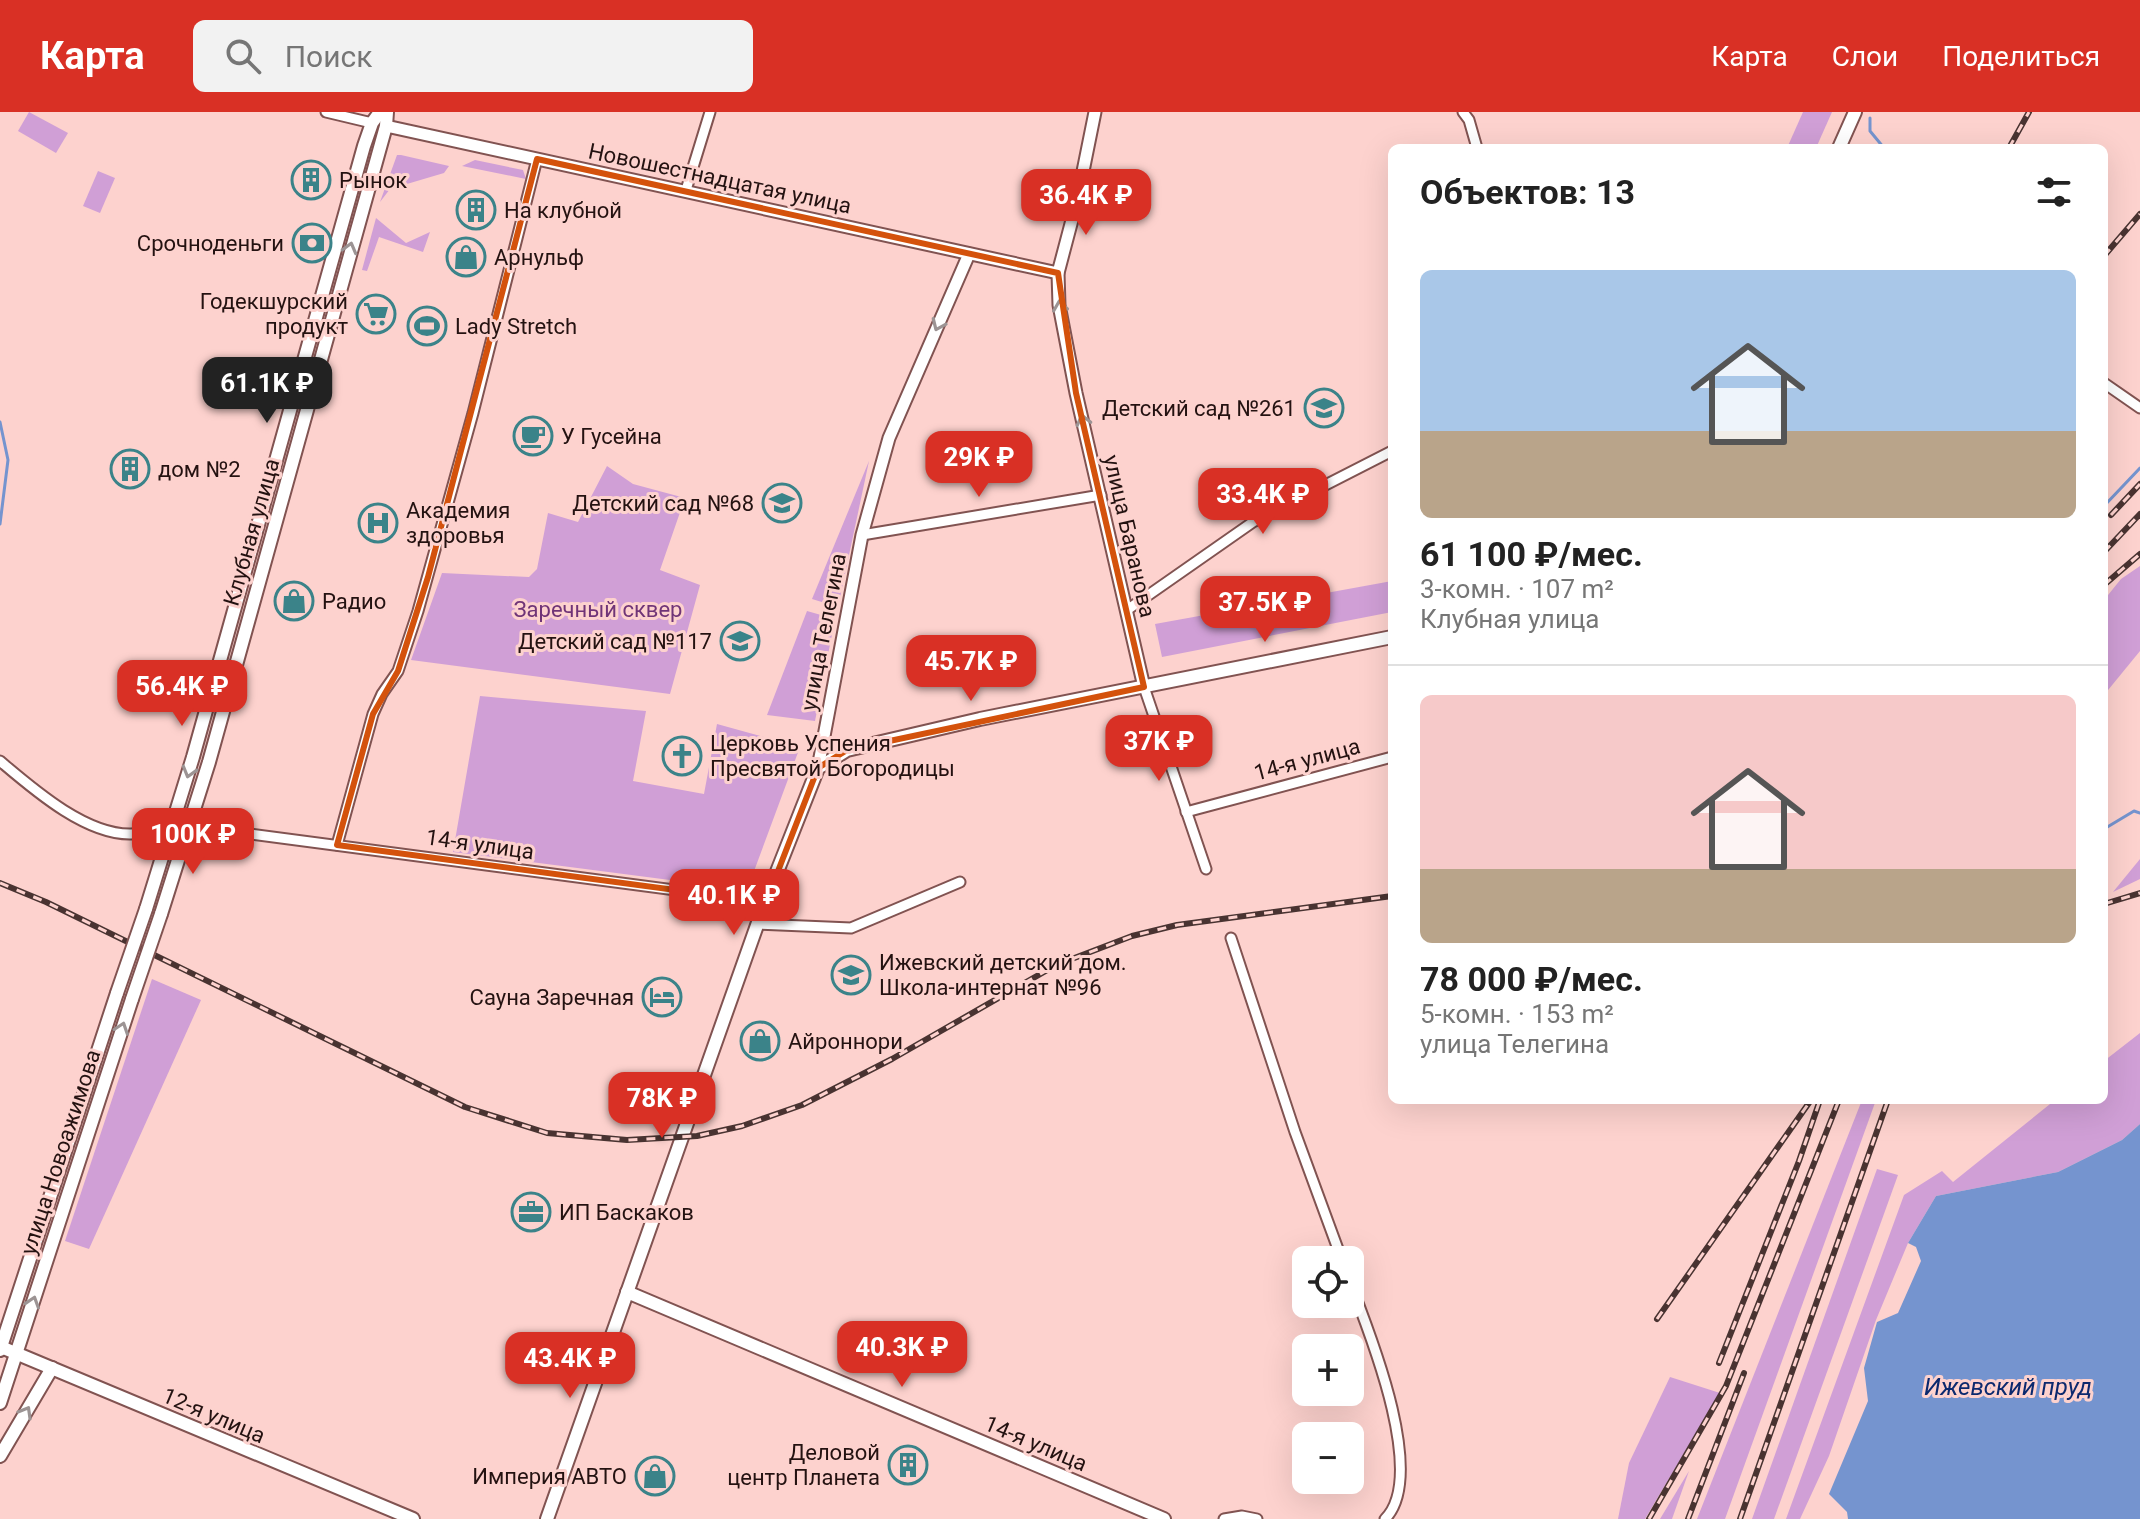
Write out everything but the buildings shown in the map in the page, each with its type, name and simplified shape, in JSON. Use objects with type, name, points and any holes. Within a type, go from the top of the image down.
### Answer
[{"type":"main road","name":"Клубная улица","points":[[161,914],[190,826],[386,126],[387,112]]},
{"type":"main road","points":[[1841,144],[1855,112]]},
{"type":"main road","name":"Новошестнадцатая улица","points":[[376,118],[386,126]]},
{"type":"main road","name":"Клубная улица","points":[[146,909],[174,823],[376,118]]},
{"type":"main road","points":[[818,768],[847,750],[980,719],[1388,638]]},
{"type":"main road","name":"улица Телегина","points":[[547,1519],[758,924],[818,768]]},
{"type":"main road","points":[[174,823],[190,826]]},
{"type":"main road","name":"улица Новоажимова","points":[[0,1348],[146,909]]},
{"type":"main road","name":"улица Новоажимова","points":[[0,1403],[161,914]]},
{"type":"main road","name":"14-я улица","points":[[627,1292],[1164,1519]]},
{"type":"main road","name":"12-я улица","points":[[0,1348],[413,1519]]},
{"type":"main road","points":[[0,1456],[52,1368]]},
{"type":"street","points":[[326,112],[376,118]]},
{"type":"street","points":[[686,190],[710,112]]},
{"type":"street","name":"улица Баранова","points":[[1095,112],[1058,273],[1059,305],[1076,393],[1144,687],[1206,869]]},
{"type":"street","points":[[1463,112],[1469,120],[1476,144]]},
{"type":"street","name":"Новошестнадцатая улица","points":[[386,126],[1058,273]]},
{"type":"street","points":[[337,845],[373,714],[398,671],[425,589],[537,159]]},
{"type":"street","name":"улица Телегина","points":[[818,768],[862,535],[889,438],[969,254]]},
{"type":"street","points":[[2108,386],[2140,408]]},
{"type":"street","points":[[1127,610],[1253,522],[1388,453]]},
{"type":"street","points":[[862,535],[1101,495]]},
{"type":"street","name":"14-я улица","points":[[1186,812],[1388,758]]},
{"type":"street","points":[[0,761],[45,799],[105,829],[128,834],[142,833],[174,823]]},
{"type":"street","name":"14-я улица","points":[[190,826],[766,902]]},
{"type":"street","points":[[758,924],[851,928],[960,882]]},
{"type":"street","points":[[1231,938],[1295,1132],[1337,1246]]},
{"type":"street","points":[[1363,1318],[1385,1376],[1400,1457],[1399,1494],[1385,1519]]},
{"type":"street","points":[[1224,1519],[1242,1516],[1257,1519]]},
{"type":"highlighted area","points":[[537,159],[1058,273],[1076,393],[1144,687],[847,750],[818,768],[766,902],[337,845],[373,714],[398,671],[428,577]]},
{"type":"green space","points":[[29,112],[68,133],[56,153],[18,131]]},
{"type":"green space","points":[[1803,112],[1832,112],[1818,144],[1789,144]]},
{"type":"green space","points":[[397,155],[449,166],[444,173],[390,189],[380,202]]},
{"type":"green space","points":[[475,160],[523,170],[526,179],[462,166]]},
{"type":"green space","points":[[98,171],[115,178],[100,213],[83,206]]},
{"type":"green space","points":[[376,218],[406,243],[430,232],[423,252],[379,237],[367,271],[362,270]]},
{"type":"green space","points":[[869,461],[838,607],[812,599]]},
{"type":"green space","name":"Заречный сквер","points":[[607,466],[633,484],[685,498],[660,570],[700,585],[670,694],[411,660],[442,573],[529,577],[537,569],[548,513],[578,522]]},
{"type":"green space","points":[[2140,566],[2140,651],[2108,690],[2108,595],[2121,579]]},
{"type":"green space","points":[[1388,582],[1388,613],[1162,657],[1155,624]]},
{"type":"green space","points":[[807,611],[835,619],[815,721],[767,715]]},
{"type":"green space","points":[[480,696],[646,711],[633,781],[704,794],[717,724],[800,747],[747,890],[453,852]]},
{"type":"green space","points":[[2140,859],[2140,879],[2113,892]]},
{"type":"green space","points":[[152,979],[201,1000],[89,1249],[65,1241]]},
{"type":"green space","points":[[2140,1033],[2140,1124],[2122,1140],[2058,1172],[1936,1196],[1908,1243],[1876,1320],[1829,1456],[1800,1519],[1786,1519],[1904,1195],[1942,1171],[1953,1182],[2050,1104],[2108,1104],[2108,1058]]},
{"type":"green space","points":[[1860,1104],[1875,1104],[1725,1519],[1697,1519]]},
{"type":"green space","points":[[1877,1169],[1898,1175],[1774,1519],[1752,1519]]},
{"type":"green space","points":[[1670,1377],[1720,1393],[1645,1519],[1618,1519],[1629,1463]]},
{"type":"green space","points":[[1689,1471],[1672,1519],[1660,1519]]},
{"type":"water","name":"Ижевский пруд","points":[[2140,1124],[2140,1519],[1848,1519],[1847,1512],[1829,1494],[1868,1401],[1864,1368],[1877,1322],[1898,1313],[1921,1261],[1916,1247],[1908,1243],[1936,1196],[2058,1172],[2122,1140]]},
{"type":"waterway","points":[[1870,118],[1870,131],[1881,144]]},
{"type":"waterway","points":[[0,422],[8,460],[0,524]]},
{"type":"waterway","points":[[2108,502],[2140,468]]},
{"type":"waterway","points":[[2108,827],[2134,811],[2140,813]]},
{"type":"railway","points":[[2011,144],[2029,112]]},
{"type":"railway","points":[[2108,251],[2140,214]]},
{"type":"railway","points":[[2111,515],[2140,484]]},
{"type":"railway","points":[[2108,548],[2140,514]]},
{"type":"railway","points":[[2108,582],[2140,554]]},
{"type":"railway","points":[[0,883],[46,902],[465,1107],[547,1133],[627,1140],[697,1136],[742,1126],[802,1105],[892,1059],[1056,965],[1132,936],[1177,925],[1388,897]]},
{"type":"railway","points":[[2108,903],[2140,893]]},
{"type":"railway","points":[[1657,1319],[1808,1104]]},
{"type":"railway","points":[[1719,1363],[1819,1104]]},
{"type":"railway","points":[[1649,1519],[1726,1386],[1837,1104]]},
{"type":"railway","points":[[1740,1519],[1887,1104]]},
{"type":"railway","points":[[1688,1519],[1744,1373]]},
{"type":"place","name":"Рынок","points":[[311,180]]},
{"type":"place","name":"На клубной","points":[[476,210]]},
{"type":"place","name":"Срочноденьги","points":[[312,243]]},
{"type":"place","name":"Арнульф","points":[[466,257]]},
{"type":"place","name":"Годекшурский продукт","points":[[376,314]]},
{"type":"place","name":"Lady Stretch","points":[[427,326]]},
{"type":"place","name":"Детский сад №261","points":[[1324,408]]},
{"type":"place","name":"У Гусейна","points":[[533,436]]},
{"type":"place","name":"дом №2","points":[[130,469]]},
{"type":"place","name":"Детский сад №68","points":[[782,503]]},
{"type":"place","name":"Академия здоровья","points":[[378,523]]},
{"type":"place","name":"Радио","points":[[294,601]]},
{"type":"place","name":"Детский сад №117","points":[[740,641]]},
{"type":"place","name":"Церковь Успения Пресвятой Богородицы","points":[[682,756]]},
{"type":"place","name":"Ижевский детский дом. Школа-интернат №96","points":[[851,975]]},
{"type":"place","name":"Сауна Заречная","points":[[662,997]]},
{"type":"place","name":"Айроннори","points":[[760,1041]]},
{"type":"place","name":"ИП Баскаков","points":[[531,1212]]},
{"type":"place","name":"Деловой центр Планета","points":[[908,1465]]},
{"type":"place","name":"Империя АВТО","points":[[655,1476]]}]
